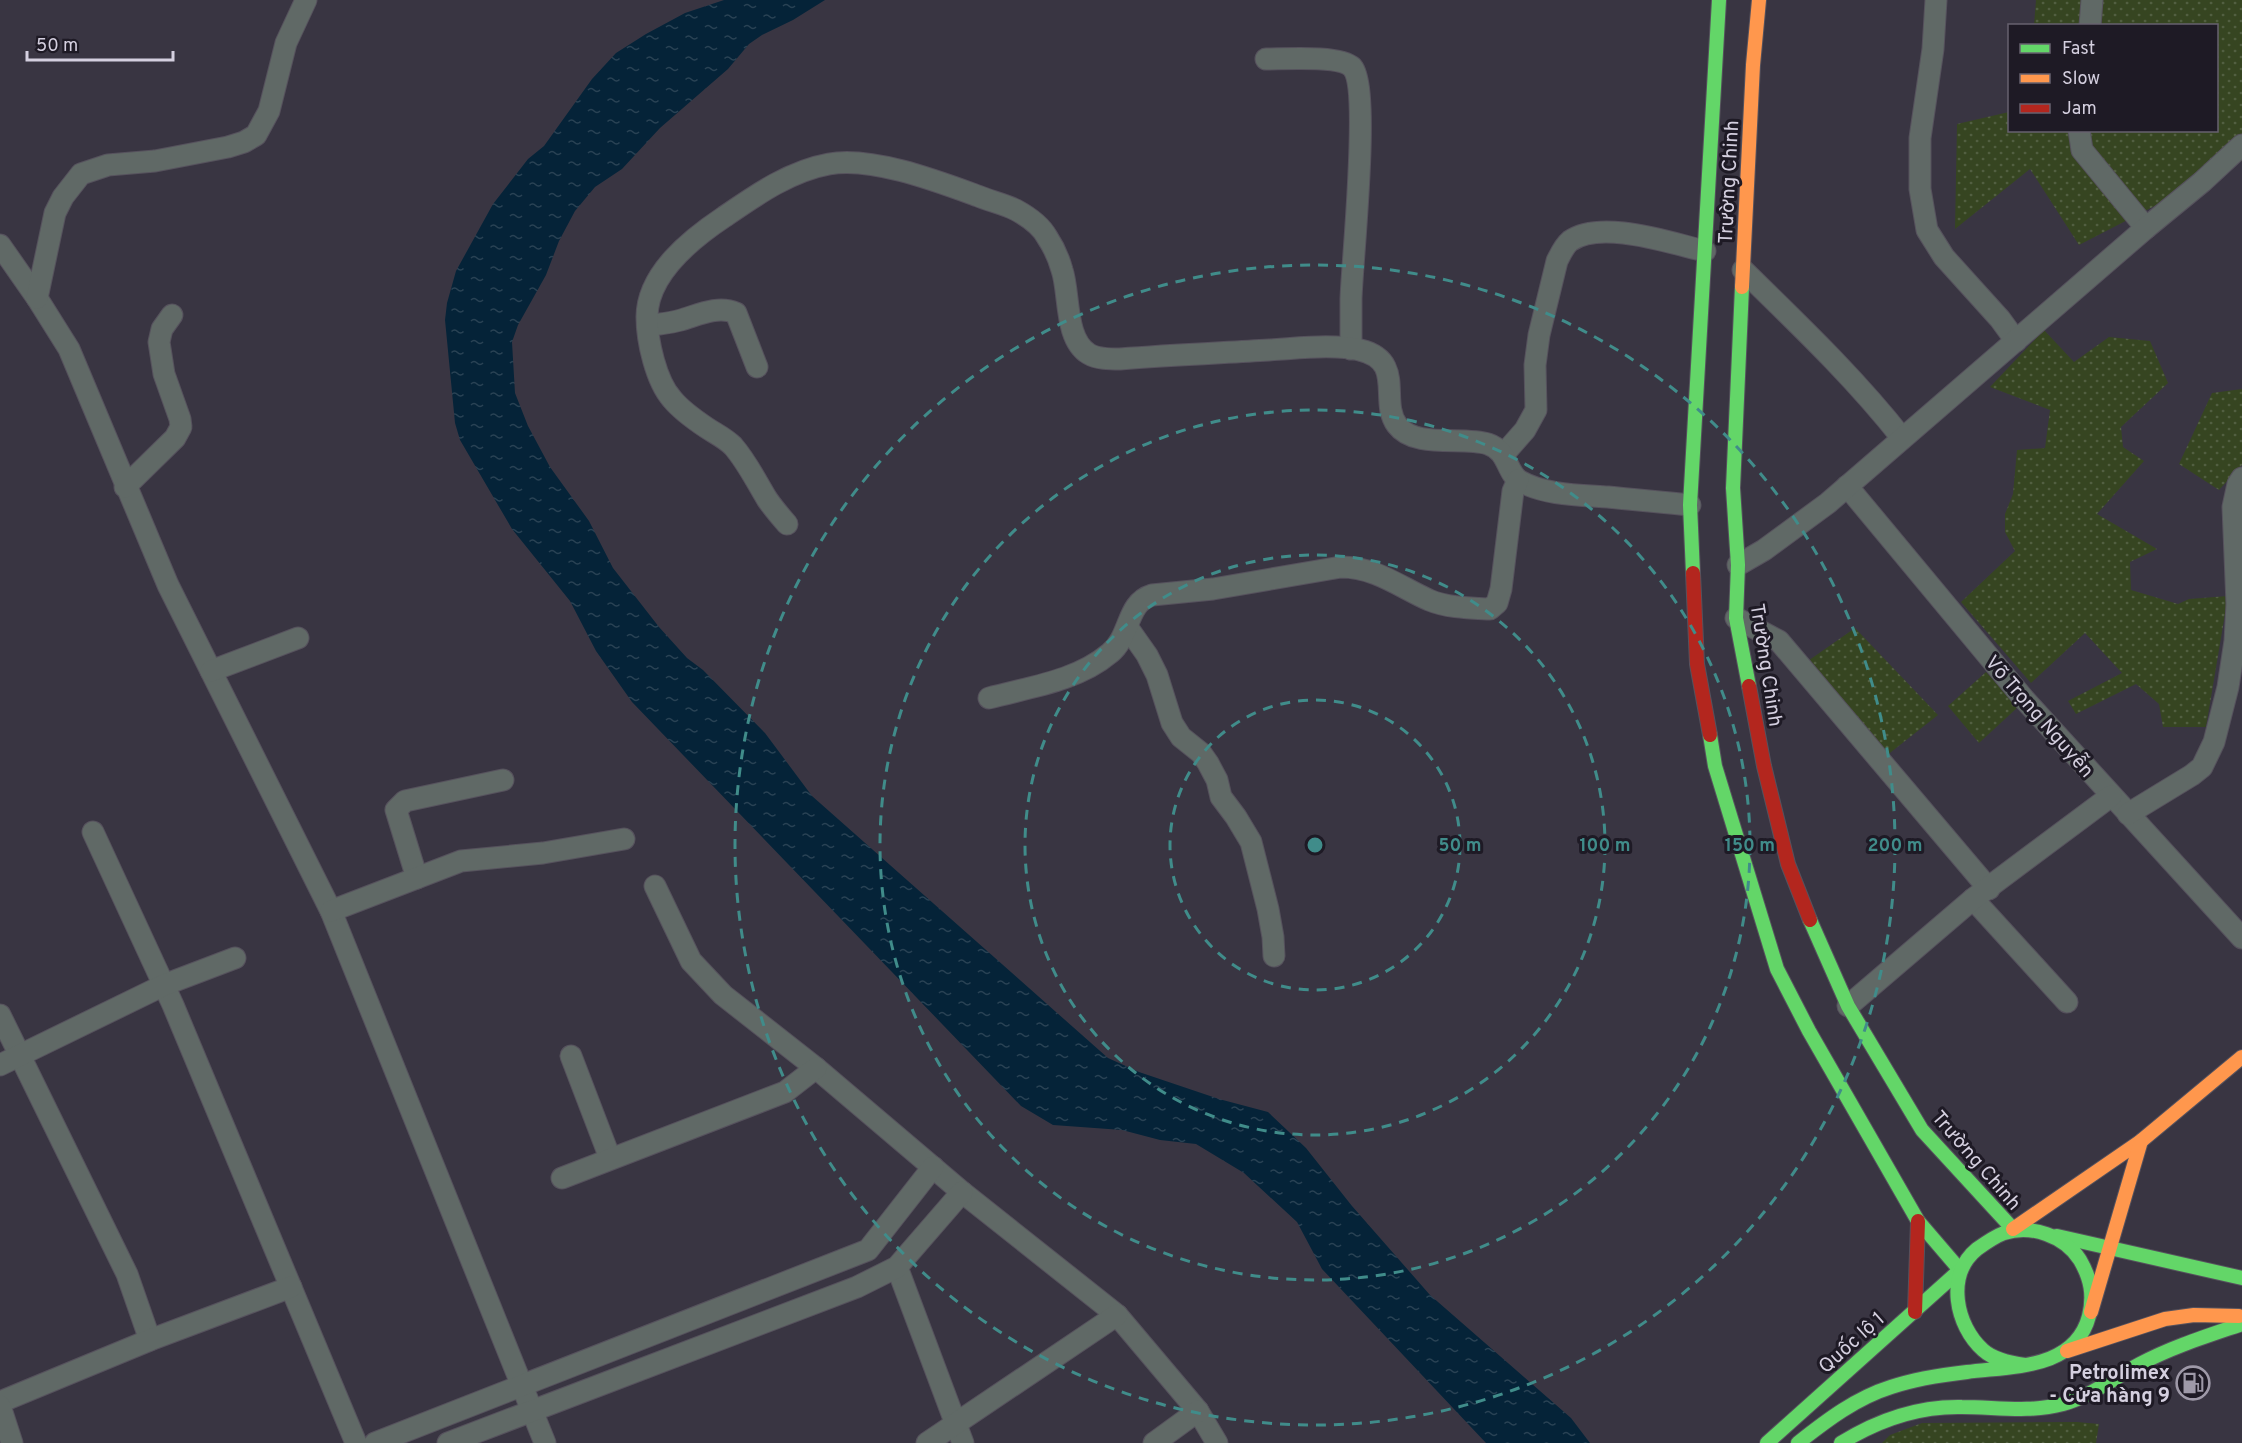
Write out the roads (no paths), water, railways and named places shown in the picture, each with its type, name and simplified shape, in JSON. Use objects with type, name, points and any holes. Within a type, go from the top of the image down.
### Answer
[{"type":"main road","name":"Trường Chinh","points":[[1719,0],[1690,506],[1698,568],[1697,664],[1715,766],[1777,969],[1814,1028],[1918,1221],[1960,1270]]},
{"type":"main road","name":"Trường Chinh","points":[[1759,0],[1753,65],[1743,270],[1733,488],[1732,565],[1736,618],[1764,766],[1788,864],[1844,1009],[1922,1130],[2013,1229]]},
{"type":"main road","points":[[2025,1365],[2003,1362],[1984,1351],[1969,1335],[1959,1314],[1957,1292],[1960,1270],[1974,1251],[1991,1238],[2013,1229],[2141,1141],[2242,1057]]},
{"type":"main road","points":[[2067,1351],[2082,1335],[2091,1314],[2141,1141]]},
{"type":"main road","points":[[1915,1312],[1918,1221]]},
{"type":"main road","points":[[2013,1229],[2035,1229],[2111,1249],[2242,1278]]},
{"type":"main road","points":[[2057,1236],[2075,1250],[2087,1269],[2093,1291],[2091,1314]]},
{"type":"main road","name":"Quốc lộ 1","points":[[1767,1443],[1960,1270]]},
{"type":"main road","points":[[1798,1443],[1852,1403],[1889,1388],[1956,1373],[2047,1362],[2067,1351],[2155,1321],[2196,1314],[2242,1316]]},
{"type":"main road","points":[[1843,1442],[1891,1418],[1928,1408],[2027,1410],[2064,1404],[2093,1393],[2136,1366],[2192,1340],[2242,1324]]},
{"type":"street","points":[[37,298],[56,213],[63,197],[81,174],[108,165],[155,161],[228,147],[256,135],[268,111],[286,43],[306,0]]},
{"type":"street","points":[[1936,0],[1933,49],[1920,138],[1920,189],[1927,230],[1944,256],[2016,341]]},
{"type":"street","points":[[2090,24],[2092,0]]},
{"type":"street","points":[[1266,59],[1332,60],[1352,67],[1357,80],[1361,123],[1351,299],[1351,349]]},
{"type":"street","points":[[2079,132],[2082,150],[2146,228]]},
{"type":"street","points":[[1732,565],[1791,532],[1847,486],[2202,182],[2242,145]]},
{"type":"street","points":[[787,524],[768,500],[748,464],[731,444],[707,428],[671,398],[654,360],[648,326],[648,304],[656,284],[674,260],[701,234],[756,195],[783,180],[807,170],[849,161],[875,165],[940,183],[1016,210],[1033,222],[1046,235],[1062,270],[1072,328],[1079,344],[1088,354],[1099,358],[1120,359],[1307,348],[1361,350],[1378,358],[1388,371],[1392,412],[1396,424],[1408,433],[1425,440],[1488,444],[1503,455],[1518,480],[1540,488],[1690,506]]},
{"type":"street","points":[[1503,455],[1526,430],[1536,410],[1535,365],[1539,335],[1557,261],[1569,242],[1582,235],[1604,232],[1633,235],[1705,251]]},
{"type":"street","points":[[0,245],[69,349],[168,585],[331,911],[545,1443]]},
{"type":"street","points":[[1743,270],[1827,354],[1902,438]]},
{"type":"street","points":[[648,326],[678,321],[711,311],[731,311],[736,314],[757,367]]},
{"type":"street","points":[[126,487],[175,438],[181,427],[164,374],[159,342],[162,329],[172,315]]},
{"type":"street","points":[[2128,814],[2197,771],[2209,755],[2214,742],[2228,687],[2235,641],[2237,604],[2233,507],[2238,484],[2242,478]]},
{"type":"street","points":[[989,698],[1077,674],[1092,667],[1113,651],[1128,628],[1136,606],[1152,595],[1213,589],[1341,567],[1354,567],[1374,572],[1437,603],[1490,609],[1497,603],[1501,589],[1513,491],[1518,480]]},
{"type":"street","name":"Võ Trọng Nguyễn","points":[[1847,486],[1994,663],[2111,796],[2242,938]]},
{"type":"street","points":[[1736,618],[1779,641],[2067,1002]]},
{"type":"street","points":[[1128,628],[1147,655],[1157,675],[1172,723],[1181,737],[1201,753],[1208,763],[1217,780],[1221,798],[1251,842],[1274,937],[1274,956]]},
{"type":"street","points":[[211,671],[298,638]]},
{"type":"street","points":[[417,878],[396,810],[405,801],[503,780]]},
{"type":"street","points":[[1844,1009],[1981,894],[2111,796]]},
{"type":"street","points":[[93,832],[164,985],[356,1443]]},
{"type":"street","points":[[331,911],[461,861],[543,853],[624,839]]},
{"type":"street","points":[[655,886],[691,961],[723,995],[816,1068],[962,1192],[1117,1315],[1198,1411],[1218,1443]]},
{"type":"street","points":[[0,1065],[164,985],[235,958]]},
{"type":"street","points":[[0,1015],[127,1274],[150,1340]]},
{"type":"street","points":[[571,1056],[610,1158]]},
{"type":"street","points":[[562,1178],[785,1092],[816,1068]]},
{"type":"street","points":[[375,1443],[868,1250],[933,1167]]},
{"type":"street","points":[[448,1443],[856,1287],[897,1267],[962,1192]]},
{"type":"street","points":[[897,1267],[959,1433]]},
{"type":"street","points":[[12,1443],[0,1404],[150,1340],[291,1287]]},
{"type":"street","points":[[927,1443],[959,1433],[1117,1315]]},
{"type":"street","points":[[1154,1443],[1198,1411]]},
{"type":"water","points":[[724,0],[825,0],[749,44],[728,69],[660,128],[622,169],[595,187],[575,211],[559,241],[546,275],[518,325],[512,342],[515,393],[528,426],[550,467],[589,521],[613,568],[659,627],[687,658],[703,670],[765,733],[812,796],[1108,1058],[1139,1072],[1219,1099],[1268,1112],[1306,1148],[1352,1206],[1430,1295],[1571,1418],[1590,1443],[1486,1443],[1322,1269],[1297,1222],[1244,1173],[1196,1144],[1160,1140],[1122,1130],[1053,1125],[1021,1106],[632,702],[596,651],[570,601],[512,529],[460,440],[455,423],[445,320],[456,271],[493,204],[528,159],[544,146],[592,79],[616,53],[685,13]]},
{"type":"place","name":"Petrolimex - Cửa hàng 9","points":[[2193,1383]]}]
